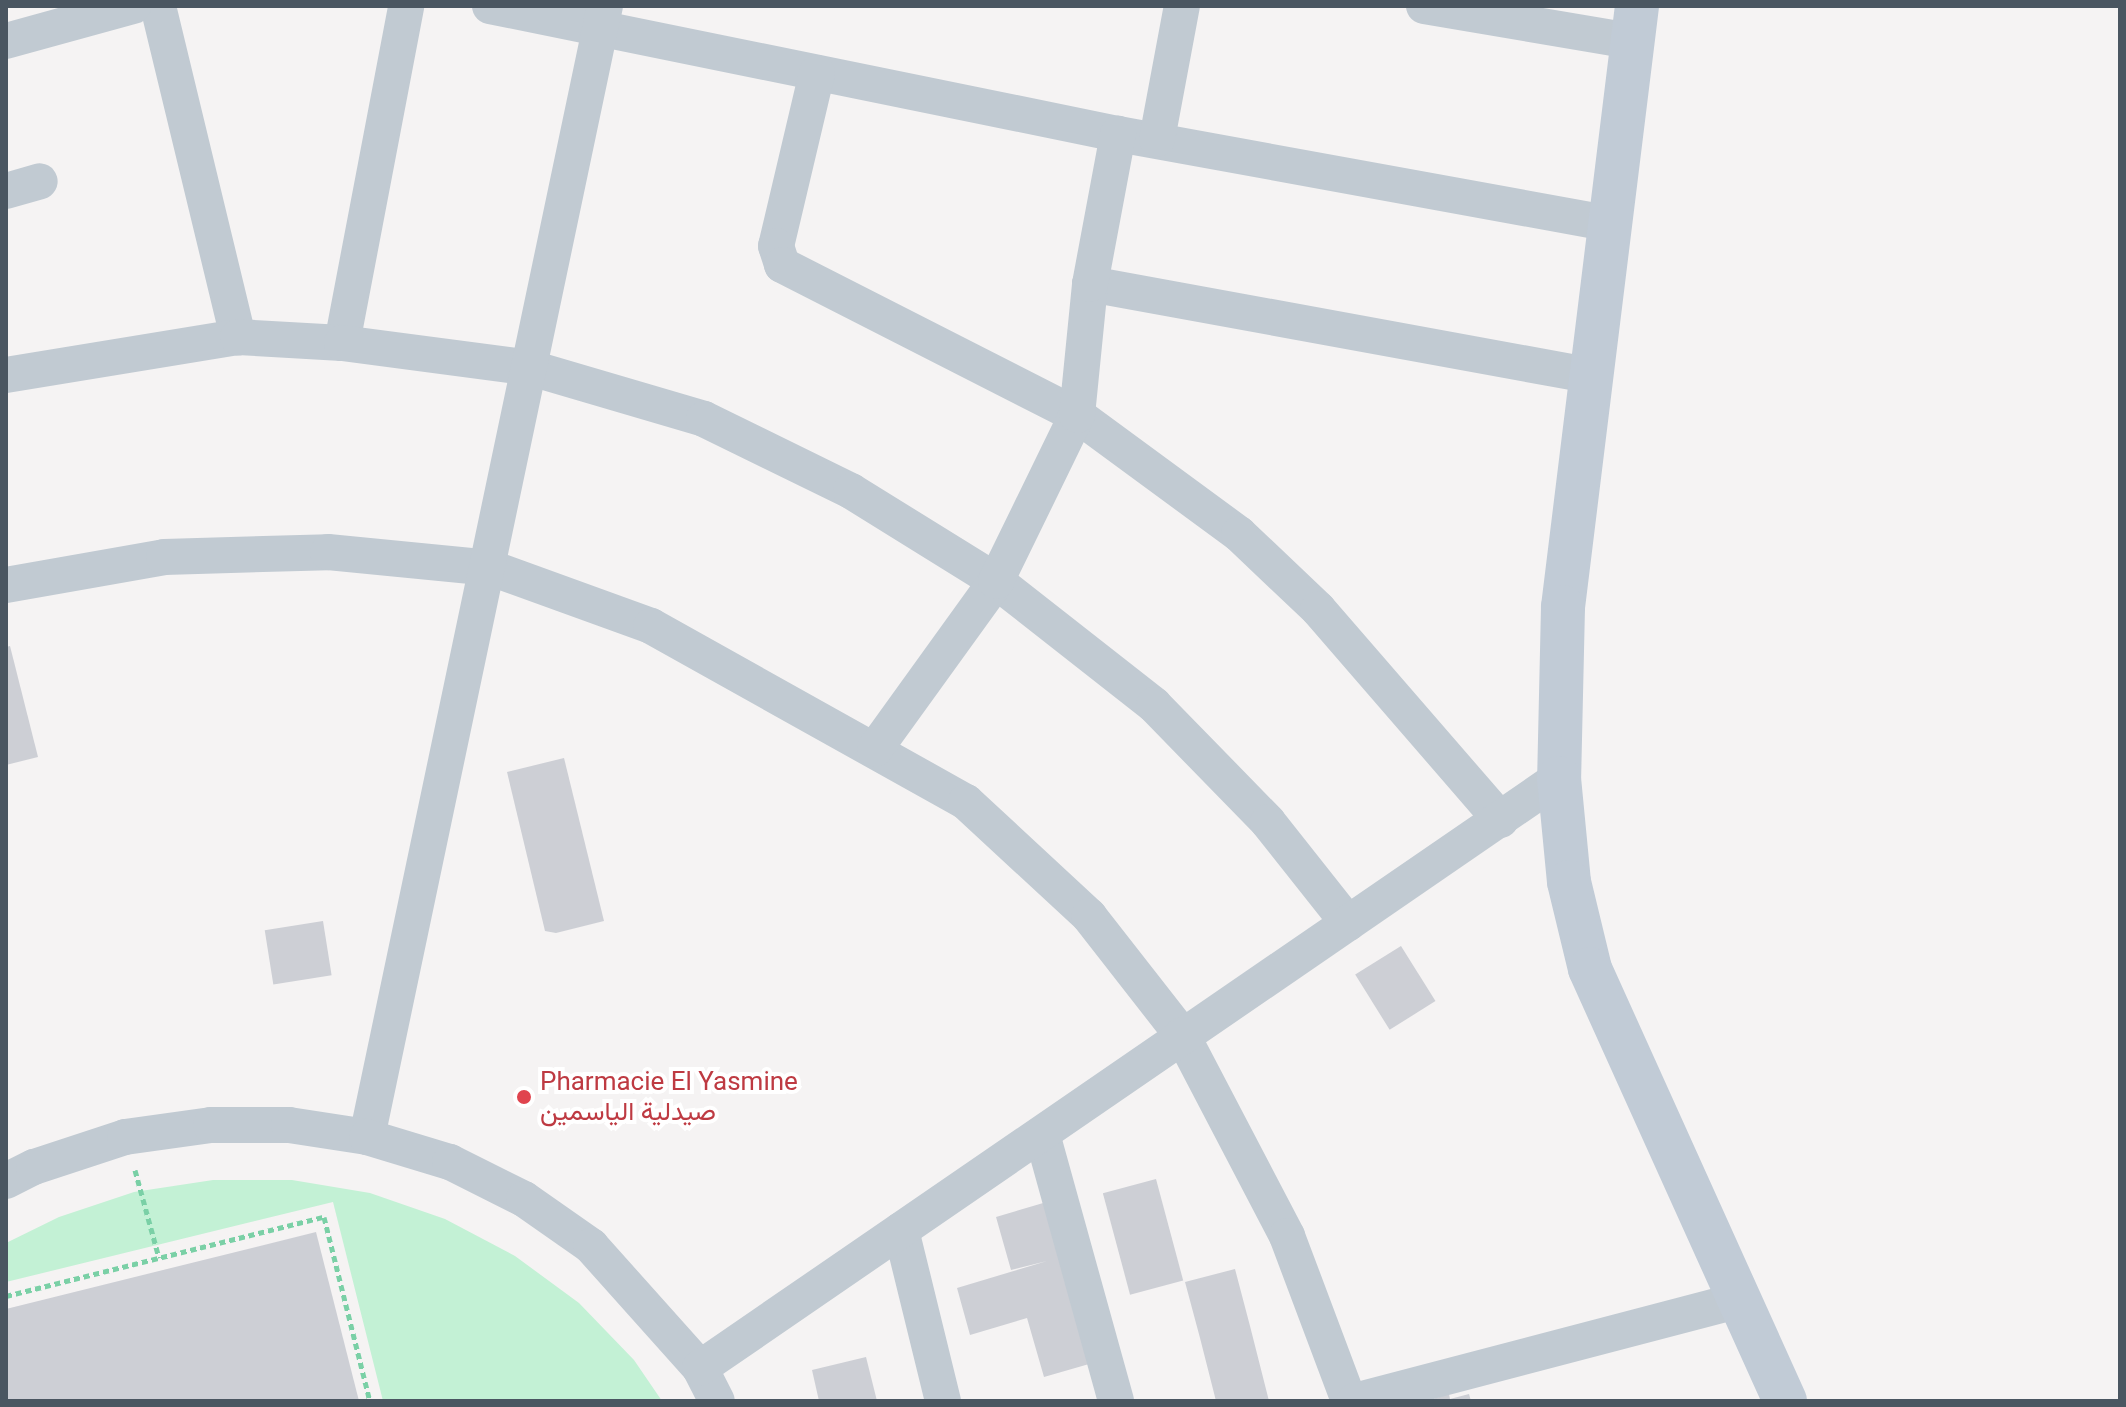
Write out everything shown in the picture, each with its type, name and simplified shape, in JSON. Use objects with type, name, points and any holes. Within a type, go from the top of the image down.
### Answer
[{"type":"street","points":[[6,41],[133,6]]},
{"type":"street","points":[[158,6],[238,337]]},
{"type":"street","points":[[342,343],[406,6]]},
{"type":"street","points":[[490,6],[603,16],[817,73],[1118,134],[1612,224]]},
{"type":"street","points":[[1157,139],[1182,6]]},
{"type":"street","points":[[1424,6],[1635,24],[1563,607],[1559,778],[1569,882],[1590,969],[1785,1401]]},
{"type":"street","points":[[367,1137],[491,568],[603,16]]},
{"type":"street","points":[[817,73],[776,246],[782,265],[1077,415],[1239,534],[1307,598],[1501,820]]},
{"type":"street","points":[[875,749],[996,581],[1077,415],[1090,284],[1118,134]]},
{"type":"street","points":[[1090,284],[1593,376]]},
{"type":"street","points":[[6,375],[238,337],[342,343],[531,368],[704,419],[851,491],[996,581],[1154,705],[1268,822],[1348,923]]},
{"type":"street","points":[[6,585],[164,557],[328,552],[491,568],[651,626],[966,802],[1089,916],[1182,1035],[1287,1236],[1352,1401],[1739,1300]]},
{"type":"street","points":[[700,1368],[1559,778]]},
{"type":"street","points":[[6,1181],[34,1167],[125,1137],[242,1125],[289,1125],[367,1137],[450,1162],[524,1199],[591,1246],[700,1368],[717,1401]]},
{"type":"street","points":[[1042,1134],[1116,1401]]},
{"type":"street","points":[[901,1230],[943,1401]]},
{"type":"path","points":[[125,1137],[159,1258]]},
{"type":"path","points":[[6,1296],[324,1217],[370,1401]]},
{"type":"green space","points":[[213,1180],[292,1180],[370,1193],[445,1219],[515,1256],[579,1303],[634,1360],[662,1401],[383,1401],[333,1202],[6,1282],[6,1243],[59,1217],[134,1192]]},
{"type":"building","points":[[10,646],[38,757],[6,765],[6,647]]},
{"type":"building","points":[[564,758],[604,921],[556,933],[545,931],[507,772]]},
{"type":"building","points":[[323,921],[332,975],[273,985],[265,930]]},
{"type":"building","points":[[1401,946],[1435,1001],[1390,1030],[1355,975]]},
{"type":"building","points":[[1156,1179],[1183,1280],[1130,1295],[1103,1193]]},
{"type":"building","points":[[1050,1201],[1096,1362],[1044,1377],[1027,1318],[970,1335],[957,1288],[1047,1261],[1011,1270],[996,1217]]},
{"type":"building","points":[[316,1232],[359,1401],[7,1401],[6,1309]]},
{"type":"building","points":[[1235,1269],[1269,1401],[1216,1401],[1185,1282]]},
{"type":"building","points":[[866,1357],[877,1401],[819,1401],[812,1370]]},
{"type":"building","points":[[1449,1394],[1450,1399],[1469,1394],[1471,1401],[1426,1401]]},
{"type":"place","name":"Pharmacie El Yasmine صيدلية الياسمين","points":[[524,1097]]}]
